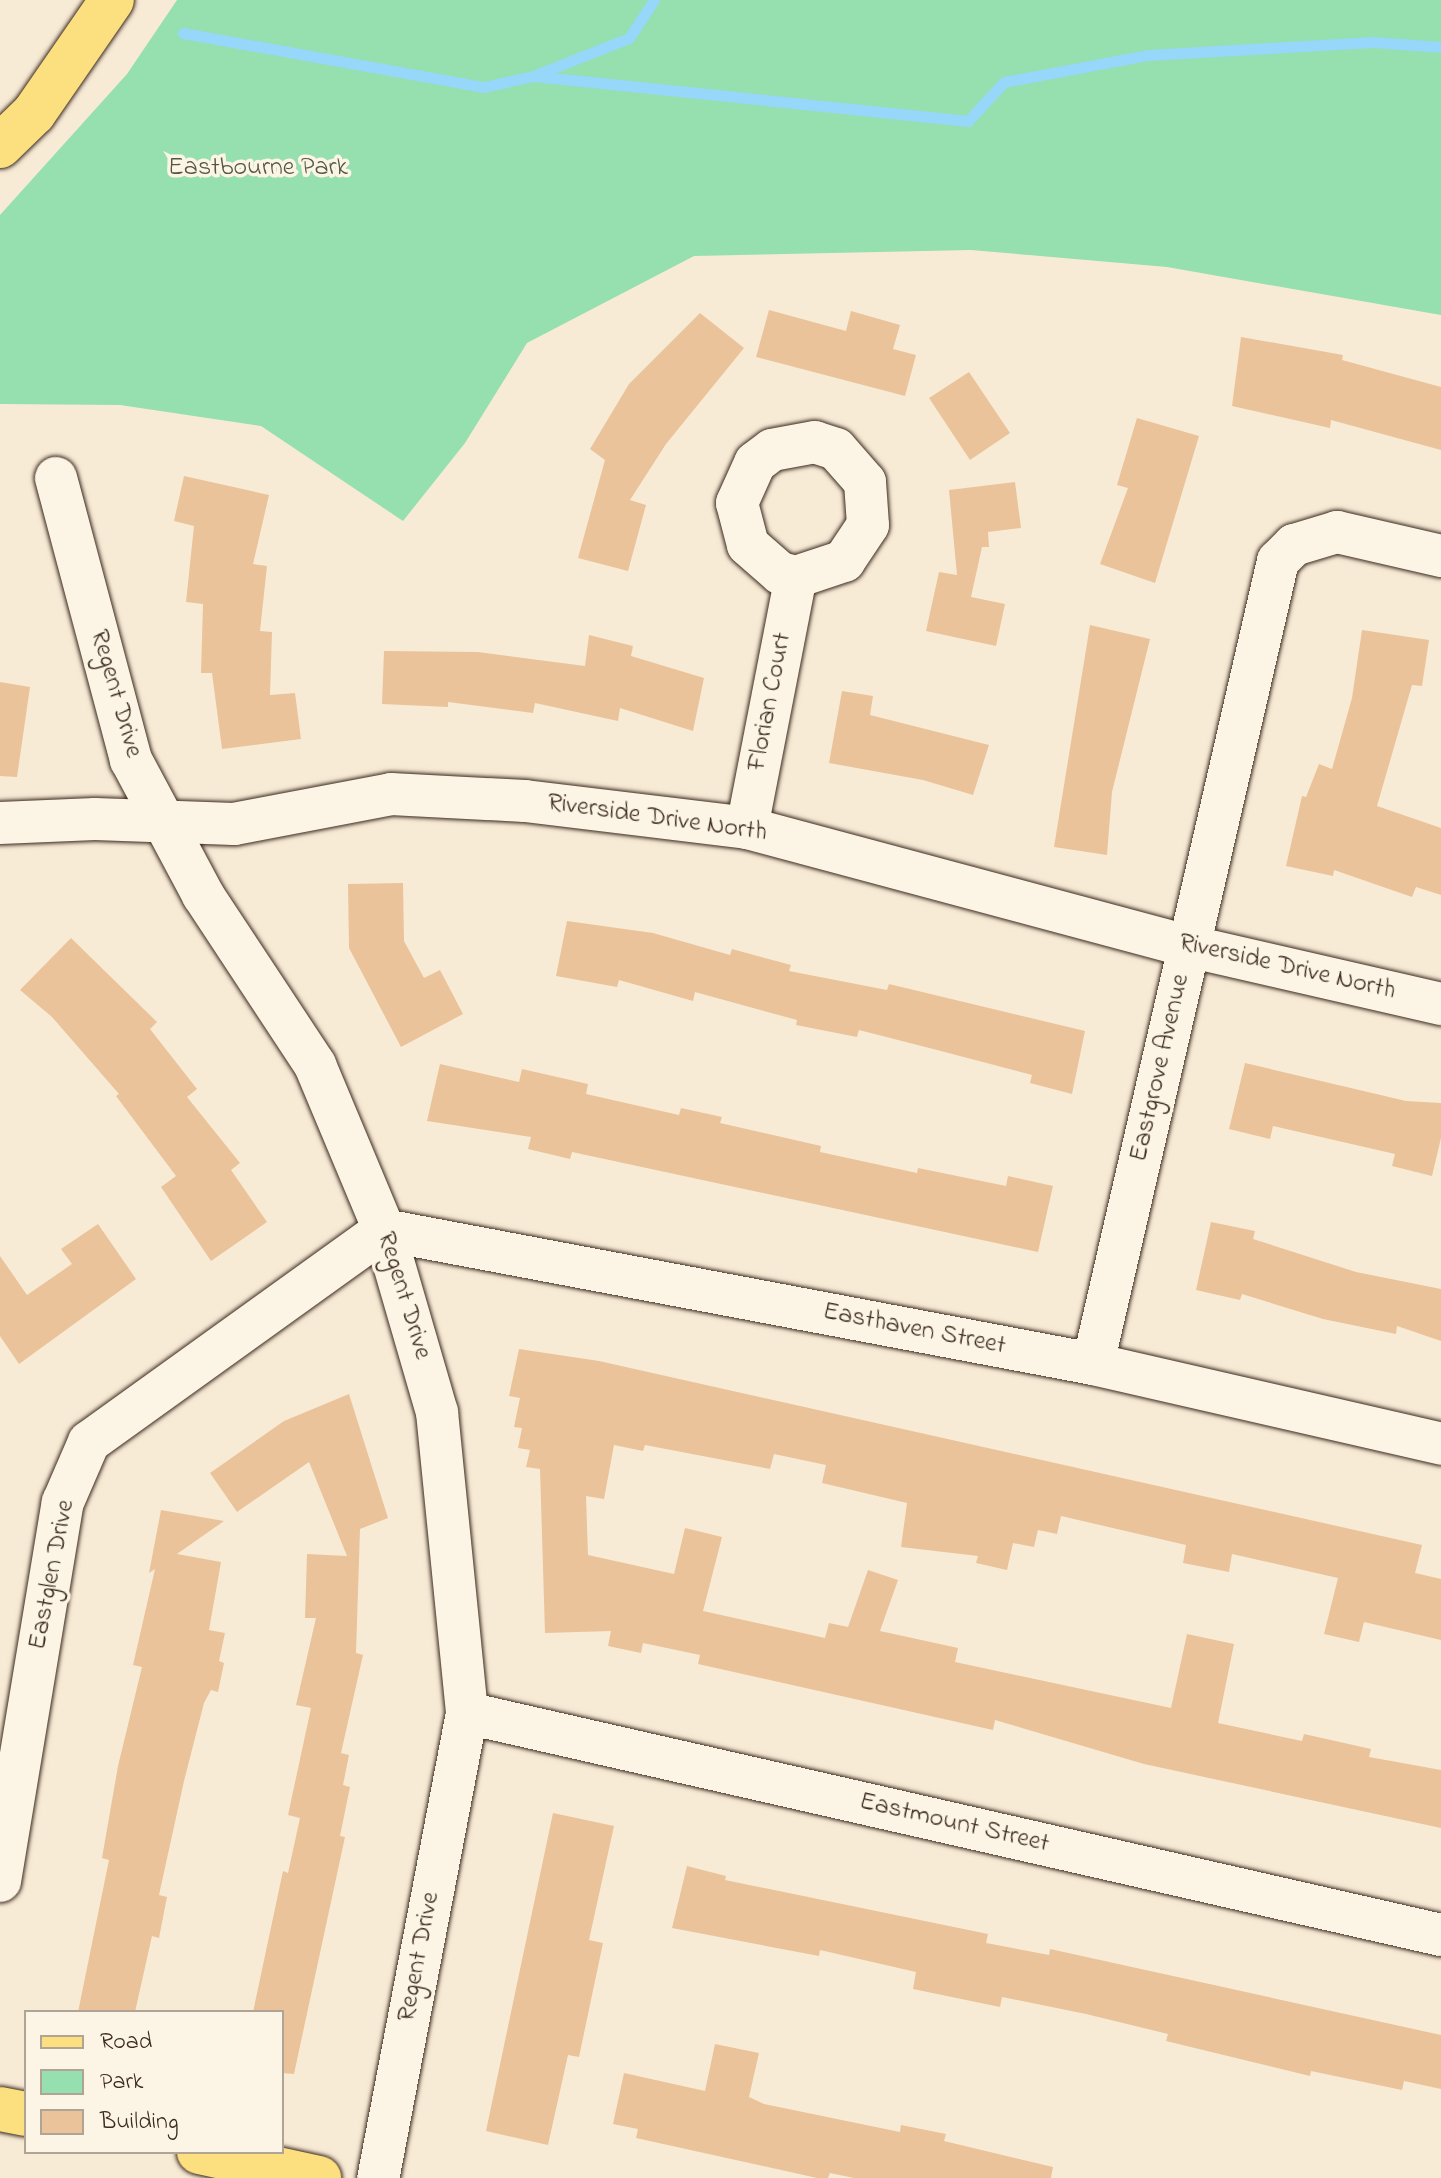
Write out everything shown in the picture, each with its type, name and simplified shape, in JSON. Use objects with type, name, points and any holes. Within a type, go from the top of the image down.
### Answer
[{"type":"main road","points":[[0,146],[34,113],[112,0]]},
{"type":"main road","points":[[0,2109],[24,2114]]},
{"type":"main road","points":[[208,2154],[319,2178]]},
{"type":"street","name":"Regent Drive","points":[[56,478],[131,760],[203,895],[315,1065],[384,1230],[437,1412],[467,1713],[378,2178]]},
{"type":"street","name":"Eastgrove Avenue","points":[[1093,1364],[1278,561],[1294,545],[1337,532],[1441,556]]},
{"type":"street","name":"Florian Court","points":[[747,828],[796,577]]},
{"type":"street","name":"Riverside Drive North","points":[[0,823],[234,824],[391,794],[525,801],[747,828],[1188,946],[1441,1004]]},
{"type":"street","name":"Easthaven Street","points":[[384,1230],[1093,1364],[1441,1444]]},
{"type":"street","name":"Eastglen Drive","points":[[0,1881],[63,1502],[89,1442],[384,1230]]},
{"type":"street","name":"Eastmount Street","points":[[467,1713],[1441,1935]]},
{"type":"green space","name":"Eastbourne Park","points":[[177,0],[1441,0],[1441,315],[1167,267],[971,250],[694,256],[527,343],[465,443],[403,521],[261,426],[120,405],[0,404],[0,215],[127,74]]},
{"type":"building","points":[[769,310],[846,331],[851,311],[900,325],[893,349],[916,355],[905,396],[756,357]]},
{"type":"building","points":[[700,313],[744,348],[666,444],[630,500],[646,505],[628,571],[578,558],[605,460],[590,449],[629,384]]},
{"type":"building","points":[[1241,337],[1343,355],[1342,360],[1441,387],[1441,450],[1331,420],[1330,428],[1232,406]]},
{"type":"building","points":[[969,372],[1010,433],[970,460],[929,398]]},
{"type":"building","points":[[1137,418],[1199,436],[1155,583],[1100,564],[1128,488],[1117,485]]},
{"type":"building","points":[[184,476],[269,495],[253,564],[267,566],[260,631],[272,632],[270,695],[295,693],[301,739],[222,749],[212,673],[201,673],[203,604],[186,602],[194,526],[174,521]]},
{"type":"building","points":[[1015,482],[1021,528],[988,532],[989,547],[982,547],[971,597],[1005,604],[996,646],[926,631],[939,572],[957,575],[949,490]]},
{"type":"building","points":[[1090,625],[1150,639],[1112,792],[1107,855],[1054,847]]},
{"type":"building","points":[[1362,630],[1429,640],[1422,686],[1412,685],[1377,806],[1441,828],[1441,895],[1416,887],[1412,897],[1334,870],[1333,876],[1286,866],[1302,796],[1306,797],[1319,764],[1332,769],[1352,698]]},
{"type":"building","points":[[589,635],[633,646],[631,656],[704,678],[693,731],[620,708],[618,721],[535,703],[533,713],[448,702],[448,707],[382,704],[384,651],[478,652],[585,666]]},
{"type":"building","points":[[0,682],[30,687],[17,777],[0,776]]},
{"type":"building","points":[[842,691],[873,696],[870,715],[989,745],[973,795],[923,780],[829,763]]},
{"type":"building","points":[[403,883],[404,941],[424,978],[440,970],[463,1014],[401,1047],[349,948],[348,884]]},
{"type":"building","points":[[567,921],[653,933],[730,955],[732,949],[791,965],[789,971],[887,990],[889,984],[1085,1031],[1072,1094],[1030,1083],[1032,1075],[859,1030],[857,1037],[796,1025],[797,1020],[695,992],[693,1001],[619,980],[617,987],[556,976]]},
{"type":"building","points":[[71,938],[157,1022],[150,1029],[197,1089],[187,1097],[240,1163],[231,1170],[267,1222],[211,1261],[161,1187],[176,1176],[116,1096],[119,1094],[52,1017],[20,990]]},
{"type":"building","points":[[1245,1063],[1406,1101],[1441,1103],[1441,1138],[1432,1176],[1392,1166],[1395,1154],[1273,1126],[1270,1139],[1229,1129]]},
{"type":"building","points":[[440,1064],[519,1082],[522,1069],[588,1084],[586,1094],[679,1115],[681,1108],[722,1117],[720,1123],[821,1146],[820,1152],[917,1173],[918,1168],[1006,1186],[1008,1176],[1053,1186],[1038,1252],[572,1152],[570,1159],[528,1149],[531,1137],[427,1121]]},
{"type":"building","points":[[1211,1222],[1255,1231],[1253,1239],[1356,1272],[1441,1289],[1441,1341],[1397,1326],[1396,1334],[1323,1319],[1242,1294],[1240,1300],[1196,1290]]},
{"type":"building","points":[[98,1224],[136,1279],[19,1364],[0,1336],[0,1256],[27,1295],[72,1264],[61,1249]]},
{"type":"building","points":[[519,1349],[599,1361],[1422,1545],[1415,1573],[1441,1579],[1441,1640],[1364,1622],[1359,1642],[1324,1634],[1338,1578],[1232,1554],[1229,1572],[1183,1563],[1186,1545],[1061,1516],[1057,1534],[1038,1530],[1034,1547],[1013,1543],[1007,1570],[976,1563],[978,1556],[901,1547],[907,1503],[822,1483],[826,1465],[774,1454],[770,1469],[645,1445],[643,1451],[614,1445],[604,1499],[586,1496],[588,1555],[674,1574],[685,1528],[722,1537],[703,1611],[825,1638],[829,1623],[848,1627],[868,1570],[898,1580],[880,1631],[958,1648],[955,1662],[1171,1708],[1187,1634],[1234,1644],[1218,1723],[1302,1741],[1304,1734],[1371,1749],[1369,1757],[1441,1770],[1441,1828],[1144,1764],[995,1720],[993,1730],[698,1664],[700,1655],[643,1643],[641,1653],[608,1646],[611,1631],[545,1633],[540,1469],[526,1467],[530,1450],[518,1448],[522,1428],[514,1427],[520,1398],[509,1396]]},
{"type":"building","points":[[349,1394],[388,1518],[360,1529],[356,1653],[363,1655],[341,1753],[349,1755],[343,1785],[350,1787],[340,1836],[345,1837],[294,2074],[284,2073],[284,2010],[253,2010],[283,1871],[288,1873],[300,1818],[288,1815],[311,1708],[296,1705],[316,1618],[305,1618],[307,1554],[347,1556],[309,1462],[237,1512],[210,1473],[284,1421]]},
{"type":"building","points":[[161,1510],[224,1521],[177,1554],[221,1562],[209,1630],[225,1633],[219,1661],[224,1663],[218,1692],[211,1690],[204,1703],[184,1781],[159,1895],[167,1897],[159,1938],[152,1936],[135,2010],[78,2010],[109,1860],[102,1858],[118,1766],[142,1667],[133,1665],[155,1569],[149,1573]]},
{"type":"building","points":[[553,1813],[614,1826],[589,1940],[603,1943],[579,2057],[568,2055],[548,2145],[486,2131]]},
{"type":"building","points":[[687,1866],[726,1876],[725,1880],[988,1934],[986,1943],[1049,1955],[1050,1949],[1441,2035],[1441,2089],[1404,2081],[1402,2090],[1311,2071],[1310,2076],[1166,2041],[1168,2034],[1086,2014],[1002,1997],[1000,2007],[913,1989],[916,1972],[820,1950],[819,1956],[672,1928]]},
{"type":"building","points":[[715,2044],[759,2053],[749,2097],[764,2104],[900,2132],[901,2125],[946,2134],[944,2141],[1053,2167],[1051,2178],[854,2178],[830,2173],[828,2178],[817,2178],[636,2138],[638,2129],[613,2124],[624,2073],[705,2091]]},
{"type":"waterway","points":[[183,33],[484,87],[533,76],[629,38],[654,0]]},
{"type":"waterway","points":[[533,76],[968,121],[1004,82],[1148,55],[1373,42],[1441,47]]}]
